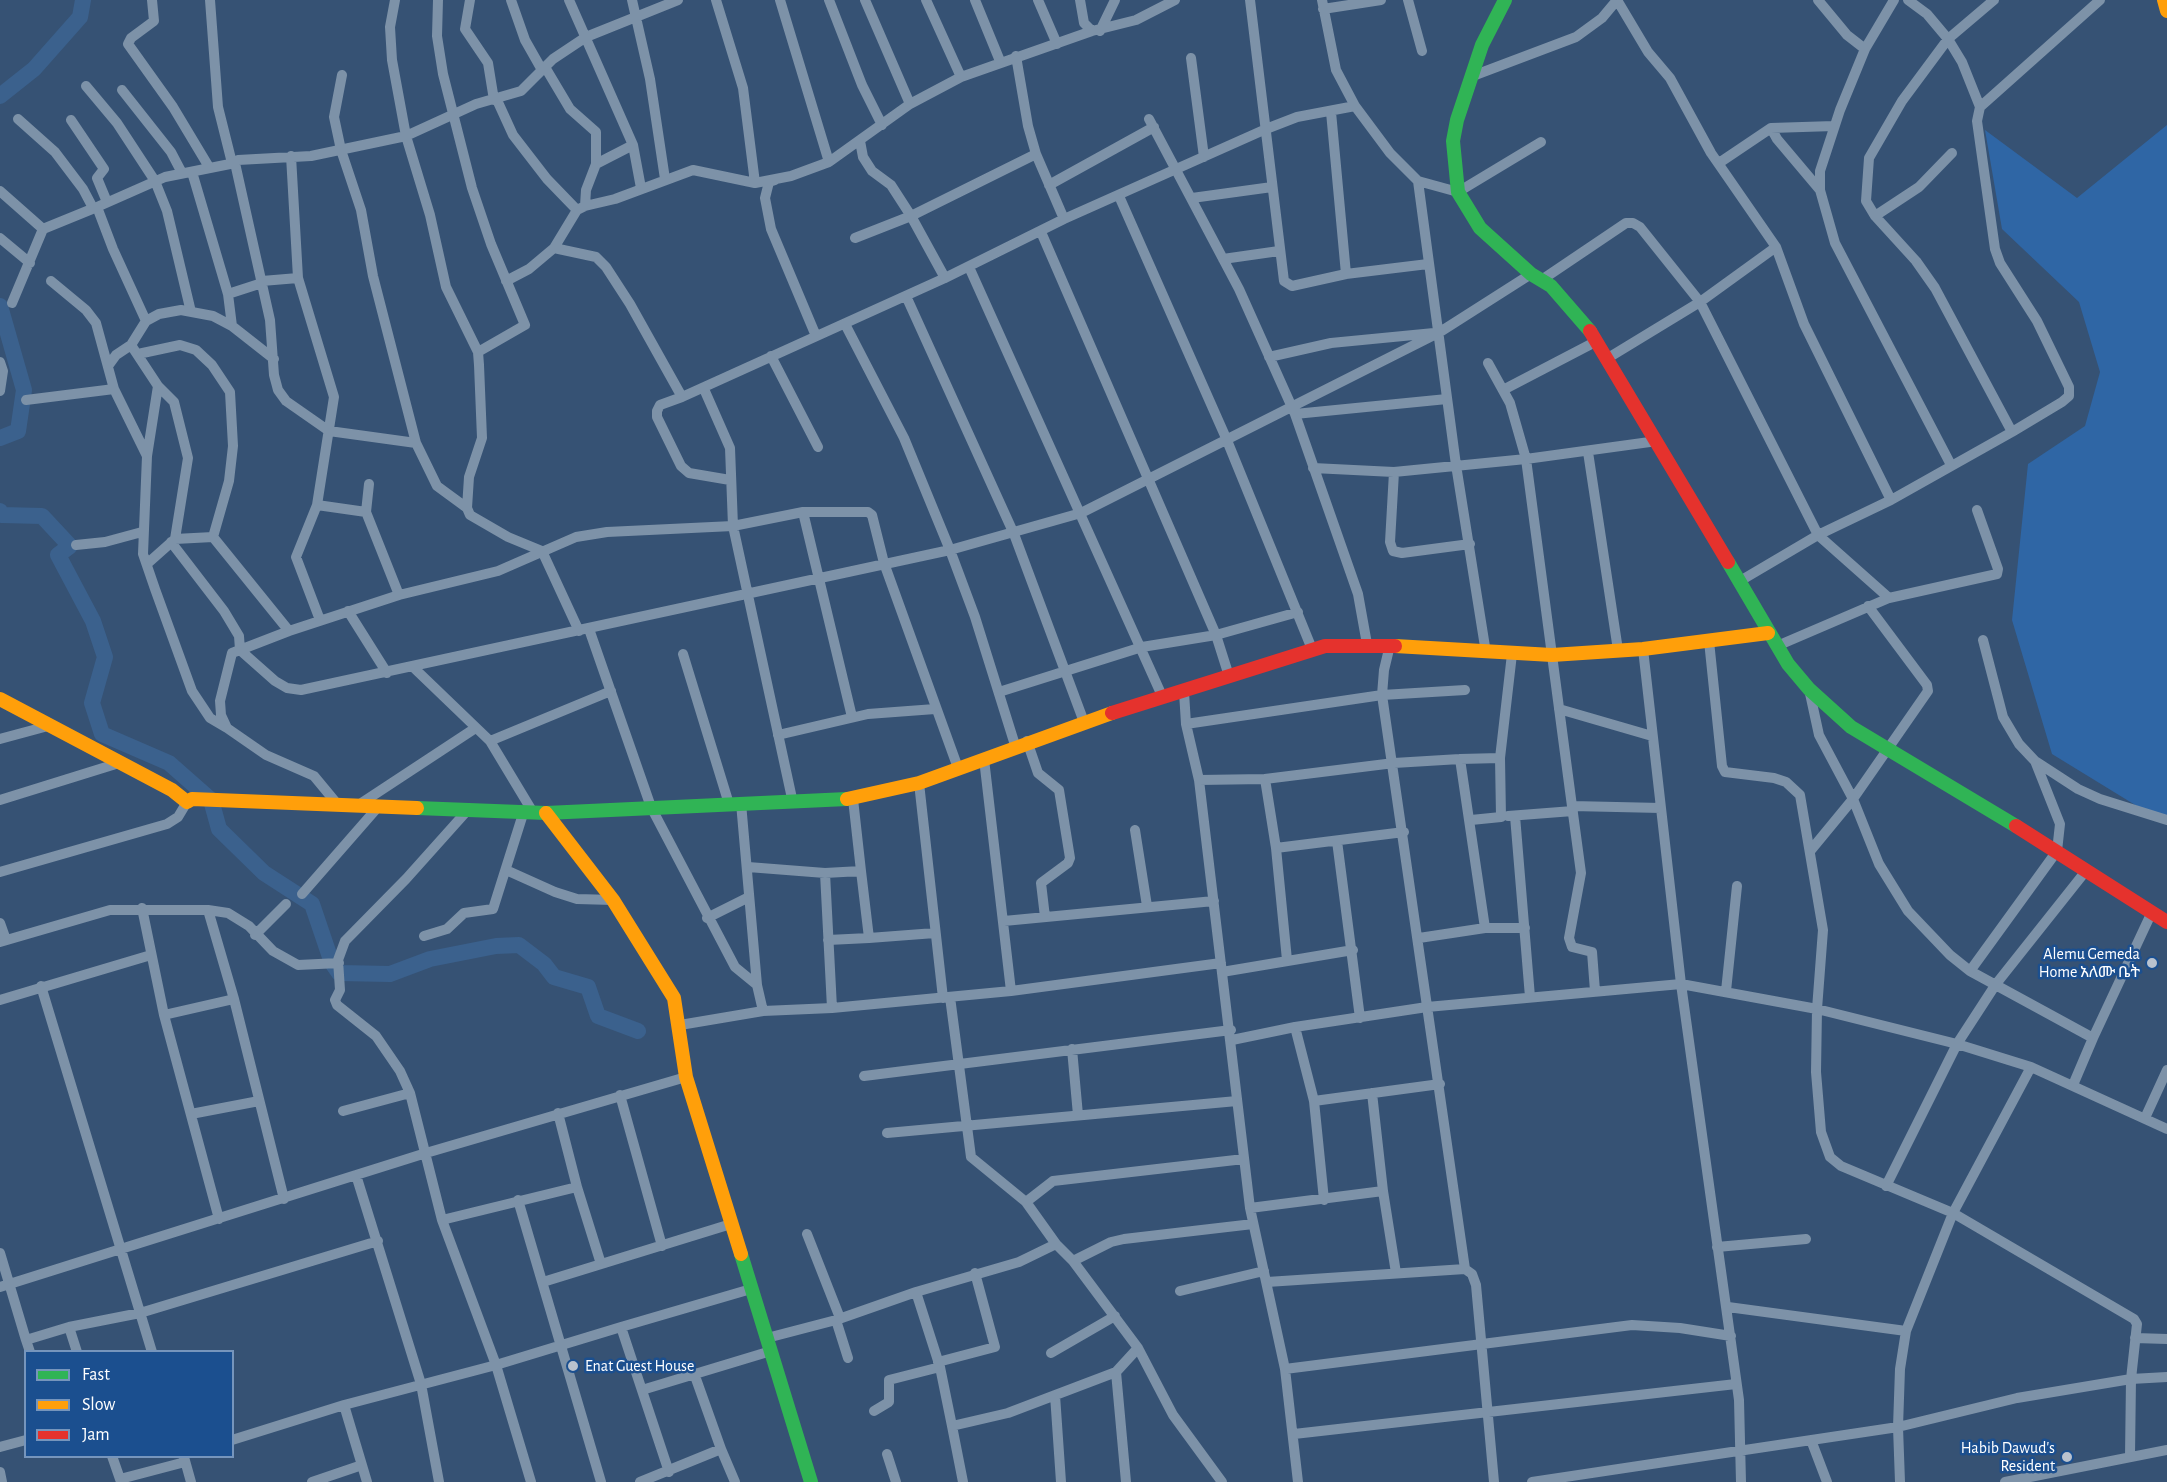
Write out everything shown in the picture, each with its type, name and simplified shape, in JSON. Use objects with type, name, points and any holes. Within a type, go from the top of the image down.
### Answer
[{"type":"street","points":[[152,0],[153,21],[131,38],[128,44],[173,107],[209,167]]},
{"type":"street","points":[[210,0],[218,107],[262,282],[270,320],[278,390],[286,401],[329,431],[416,443]]},
{"type":"street","points":[[395,0],[390,27],[392,60],[406,136],[430,215],[446,287],[478,352],[482,438],[469,477],[467,508],[470,515],[483,524],[542,551],[584,630],[611,691],[651,807],[707,918],[735,967],[757,985]]},
{"type":"street","points":[[438,0],[438,46],[443,74],[477,204],[525,325],[478,352]]},
{"type":"street","points":[[470,0],[465,29],[488,63],[496,100],[513,135],[547,179],[581,208]]},
{"type":"street","points":[[506,280],[529,268],[554,248],[581,208],[596,164],[596,132],[570,109],[525,40],[511,0]]},
{"type":"street","points":[[569,0],[633,145],[641,188]]},
{"type":"street","points":[[633,0],[664,179]]},
{"type":"street","points":[[716,0],[743,88],[755,183]]},
{"type":"street","points":[[780,0],[829,162]]},
{"type":"street","points":[[829,0],[862,85],[882,125]]},
{"type":"street","points":[[865,0],[910,104]]},
{"type":"street","points":[[926,0],[961,77]]},
{"type":"street","points":[[975,0],[1000,61]]},
{"type":"street","points":[[1038,0],[1057,44]]},
{"type":"street","points":[[1080,0],[1084,23],[1096,31]]},
{"type":"street","points":[[1096,31],[1115,0]]},
{"type":"street","points":[[816,336],[775,242],[765,190],[769,182],[829,162],[910,104],[961,77],[1000,61],[1136,20],[1175,0]]},
{"type":"street","points":[[1250,0],[1284,281],[1287,285],[1292,286],[1346,274],[1428,264]]},
{"type":"street","points":[[1382,0],[1322,4],[1336,70],[1355,106],[1390,153],[1418,181],[1458,192],[1541,142]]},
{"type":"street","points":[[1408,0],[1422,51]]},
{"type":"street","points":[[1505,0],[1482,45],[1470,77],[1453,141],[1454,170],[1458,192],[1480,228],[1571,307],[1597,341],[1777,646],[1809,689],[1851,727],[2057,850],[2085,872],[2167,922]]},
{"type":"street","points":[[1470,77],[1576,37],[1602,18],[1617,0],[1648,52],[1670,78],[1719,163],[1776,247],[1804,324],[1890,500]]},
{"type":"street","points":[[1818,0],[1848,34],[1865,49]]},
{"type":"street","points":[[1894,0],[1865,49],[1834,126],[1820,171],[1820,190],[1835,243],[1951,465]]},
{"type":"street","points":[[1740,581],[1818,535],[1890,500],[2012,432],[2069,396],[2069,387],[2037,321],[2000,263],[1995,249],[1977,121],[1980,107],[1962,62],[1948,39],[1928,14],[1908,0]]},
{"type":"street","points":[[1994,0],[1948,39],[1902,101],[1869,158],[1866,201],[1875,216],[1916,261],[1935,288],[2012,432]]},
{"type":"street","points":[[1980,107],[2100,0]]},
{"type":"street","points":[[2164,0],[2167,11]]},
{"type":"street","points":[[12,303],[43,229],[155,181],[187,172],[238,160],[341,150],[406,136],[476,104],[521,91],[544,68],[586,37],[672,1]]},
{"type":"street","points":[[1016,56],[1022,102],[1036,154],[1064,219]]},
{"type":"street","points":[[1191,58],[1204,157]]},
{"type":"street","points":[[342,75],[334,117],[341,150],[361,210],[373,276],[416,443],[437,486],[467,508]]},
{"type":"street","points":[[86,86],[117,123],[155,181],[170,220],[191,312]]},
{"type":"street","points":[[122,90],[187,172],[228,294],[232,326]]},
{"type":"street","points":[[730,480],[689,473],[681,466],[657,417],[660,405],[704,389],[771,356],[969,267],[1064,219],[1266,129],[1297,117],[1355,106]]},
{"type":"street","points":[[1331,112],[1346,274]]},
{"type":"street","points":[[18,119],[55,152],[99,206]]},
{"type":"street","points":[[71,120],[104,169],[97,178],[99,206],[113,249],[146,321]]},
{"type":"street","points":[[1049,185],[1152,123],[1223,259],[1293,410],[1358,594],[1367,644]]},
{"type":"street","points":[[1719,163],[1771,128],[1834,126]]},
{"type":"street","points":[[1771,128],[1777,139],[1820,190]]},
{"type":"street","points":[[860,141],[863,157],[872,171],[891,185],[945,278]]},
{"type":"street","points":[[596,164],[633,145]]},
{"type":"street","points":[[1875,216],[1919,187],[1952,153]]},
{"type":"street","points":[[855,237],[911,216],[1036,154]]},
{"type":"street","points":[[291,156],[298,278],[334,397],[317,505],[296,557],[320,620]]},
{"type":"street","points":[[581,208],[615,199],[693,170],[755,183],[780,178]]},
{"type":"street","points":[[1418,181],[1456,465],[1486,653]]},
{"type":"street","points":[[1192,198],[1272,187]]},
{"type":"street","points":[[0,191],[43,229]]},
{"type":"street","points":[[1119,196],[1226,438],[1312,649]]},
{"type":"street","points":[[173,540],[224,611],[238,636],[240,650],[275,681],[287,688],[301,690],[387,673],[950,550],[1014,534],[1081,513],[1226,438],[1293,410],[1440,332],[1626,223],[1633,223],[1640,227],[1700,302],[1818,535],[1889,598]]},
{"type":"street","points":[[1041,232],[1216,635],[1229,676]]},
{"type":"street","points":[[0,238],[30,263]]},
{"type":"street","points":[[1608,358],[1700,302],[1776,247]]},
{"type":"street","points":[[554,248],[596,257],[606,267],[682,397]]},
{"type":"street","points":[[1223,259],[1279,251]]},
{"type":"street","points":[[969,267],[1163,698]]},
{"type":"street","points":[[228,294],[262,282],[298,278]]},
{"type":"street","points":[[51,281],[86,310],[96,323],[114,389],[147,456]]},
{"type":"street","points":[[906,296],[1014,534],[1084,722]]},
{"type":"street","points":[[108,366],[116,355],[131,345],[146,321],[170,311],[213,316],[232,326],[274,359]]},
{"type":"street","points":[[845,324],[904,438],[950,550],[975,616],[999,692],[1021,743],[1038,773],[1059,790],[1070,858],[1068,863],[1041,882],[1045,916]]},
{"type":"street","points":[[1269,357],[1331,343],[1440,332]]},
{"type":"street","points":[[1503,390],[1597,341]]},
{"type":"street","points":[[131,345],[158,386],[174,402],[188,458],[173,540],[148,563]]},
{"type":"street","points":[[138,354],[180,345],[196,350],[212,365],[230,392],[233,446],[229,481],[213,537]]},
{"type":"street","points":[[771,356],[818,447]]},
{"type":"street","points":[[0,362],[3,371],[0,391]]},
{"type":"street","points":[[1488,363],[1517,421],[1526,459],[1581,873],[1569,938],[1572,946],[1592,952],[1595,991]]},
{"type":"street","points":[[158,386],[147,456],[142,532],[143,554],[192,692],[210,718],[266,755],[314,776],[338,805]]},
{"type":"street","points":[[26,400],[114,389]]},
{"type":"street","points":[[704,389],[730,448],[733,526],[793,803]]},
{"type":"street","points":[[1293,410],[1447,399]]},
{"type":"street","points":[[1313,468],[1394,472],[1588,452],[1657,441]]},
{"type":"street","points":[[1588,452],[1618,650]]},
{"type":"street","points":[[1394,472],[1390,542],[1393,550],[1402,553],[1470,544]]},
{"type":"street","points":[[369,484],[366,512],[399,595]]},
{"type":"street","points":[[317,505],[366,512]]},
{"type":"street","points":[[1777,646],[1889,598],[1997,574],[1998,569],[1977,510]]},
{"type":"street","points":[[803,512],[852,717]]},
{"type":"street","points":[[227,728],[221,715],[222,689],[232,653],[320,620],[399,595],[498,571],[576,537],[607,532],[733,526],[803,512],[868,512],[874,520],[884,563],[958,768]]},
{"type":"street","points":[[76,545],[105,542],[142,532]]},
{"type":"street","points":[[173,540],[213,537]]},
{"type":"street","points":[[213,537],[289,631]]},
{"type":"street","points":[[1811,849],[1853,799],[1886,748],[1927,696],[1927,685],[1868,606]]},
{"type":"street","points":[[348,611],[387,673]]},
{"type":"street","points":[[999,692],[1142,647],[1216,635],[1298,612]]},
{"type":"street","points":[[0,699],[189,801],[534,814],[853,799],[918,783],[1021,743],[1312,649],[1367,644],[1486,653],[1552,655],[1643,649],[1768,633]]},
{"type":"street","points":[[1983,640],[2003,717],[2019,744],[2035,761],[2078,789],[2100,799],[2167,820]]},
{"type":"street","points":[[1709,641],[1722,766],[1725,772],[1731,775],[1774,778],[1794,787],[1800,795],[1823,930],[1817,1009],[1817,1080],[1824,1144],[1830,1156],[1841,1166],[1953,1213],[2129,1315],[2136,1324],[2131,1379],[2130,1456]]},
{"type":"street","points":[[1390,645],[1383,670],[1382,695],[1404,832],[1465,1269]]},
{"type":"street","points":[[1643,649],[1681,984],[1717,1247],[1728,1307],[1737,1384],[1741,1482]]},
{"type":"street","points":[[683,654],[735,803],[748,867],[757,985],[763,1011]]},
{"type":"street","points":[[1501,817],[1500,758],[1512,654]]},
{"type":"street","points":[[412,667],[474,729],[490,741],[534,814],[613,900],[664,978],[674,998],[680,1025],[686,1077],[811,1482]]},
{"type":"street","points":[[1809,689],[1819,735],[1853,799],[1879,864],[1891,886],[1937,944],[1970,971],[2093,1038]]},
{"type":"street","points":[[1186,724],[1382,695],[1465,690]]},
{"type":"street","points":[[490,741],[611,691]]},
{"type":"street","points":[[1184,692],[1186,724],[1199,780],[1250,1208],[1285,1369],[1298,1482]]},
{"type":"street","points":[[778,735],[852,717],[935,709]]},
{"type":"street","points":[[1559,709],[1652,736]]},
{"type":"street","points":[[0,739],[48,726]]},
{"type":"street","points":[[357,806],[474,729]]},
{"type":"street","points":[[1199,780],[1265,779],[1394,763],[1500,758]]},
{"type":"street","points":[[984,759],[1011,991]]},
{"type":"street","points":[[1460,759],[1471,820],[1485,928]]},
{"type":"street","points":[[1970,971],[2057,850],[2060,824],[2035,761]]},
{"type":"street","points":[[0,800],[119,763]]},
{"type":"street","points":[[1265,779],[1276,848],[1287,960]]},
{"type":"street","points":[[918,783],[935,933],[971,1157],[1026,1202],[1056,1244],[1073,1261],[1137,1348],[1173,1415],[1199,1454],[1222,1482]]},
{"type":"street","points":[[853,799],[869,938]]},
{"type":"street","points":[[0,872],[167,824],[178,817],[189,801]]},
{"type":"street","points":[[302,894],[378,807]]},
{"type":"street","points":[[1471,820],[1573,808],[1660,808]]},
{"type":"street","points":[[466,812],[406,879],[345,941],[339,952],[340,990],[335,1000],[337,1005],[376,1036],[400,1071],[410,1093],[442,1220],[496,1365],[531,1482]]},
{"type":"street","points":[[424,936],[447,929],[464,913],[493,909],[506,870],[534,814]]},
{"type":"street","points":[[1515,816],[1530,997]]},
{"type":"street","points":[[1135,830],[1147,906]]},
{"type":"street","points":[[1276,848],[1404,832]]},
{"type":"street","points":[[1337,841],[1353,950],[1360,1018]]},
{"type":"street","points":[[748,867],[825,873],[861,871]]},
{"type":"street","points":[[506,870],[577,899],[613,900]]},
{"type":"street","points":[[1886,1186],[1957,1044],[1996,984],[2085,872]]},
{"type":"street","points":[[825,873],[832,1008]]},
{"type":"street","points":[[1726,991],[1737,886]]},
{"type":"street","points":[[707,918],[749,897]]},
{"type":"street","points":[[1004,921],[1214,901]]},
{"type":"street","points":[[255,935],[286,904]]},
{"type":"street","points":[[142,908],[164,1015],[219,1219]]},
{"type":"street","points":[[0,923],[3,941],[110,910],[208,909],[228,913],[249,926],[255,935],[273,951],[298,965],[339,963]]},
{"type":"street","points":[[208,909],[234,999],[284,1199]]},
{"type":"street","points":[[2073,1085],[2151,914]]},
{"type":"street","points":[[1419,938],[1485,928],[1525,928]]},
{"type":"street","points":[[828,940],[935,933]]},
{"type":"street","points":[[680,1025],[763,1011],[832,1008],[1011,991],[1222,968],[1353,950]]},
{"type":"street","points":[[0,1000],[151,955]]},
{"type":"street","points":[[864,1076],[1072,1049],[1231,1035],[1427,1007],[1681,984],[1817,1009],[1957,1044],[2031,1067],[2167,1129]]},
{"type":"street","points":[[41,986],[151,1350]]},
{"type":"street","points":[[164,1015],[234,999]]},
{"type":"street","points":[[1295,1027],[1314,1101],[1324,1200]]},
{"type":"street","points":[[1072,1049],[1078,1115]]},
{"type":"street","points":[[1900,1482],[1898,1427],[1900,1369],[1906,1331],[1953,1213],[2031,1067]]},
{"type":"street","points":[[2145,1118],[2167,1070]]},
{"type":"street","points":[[5,1286],[426,1153],[686,1077]]},
{"type":"street","points":[[1314,1101],[1440,1084]]},
{"type":"street","points":[[343,1111],[410,1093]]},
{"type":"street","points":[[1372,1093],[1383,1191],[1396,1273]]},
{"type":"street","points":[[620,1095],[662,1246]]},
{"type":"street","points":[[191,1114],[259,1101]]},
{"type":"street","points":[[887,1133],[1237,1101]]},
{"type":"street","points":[[558,1113],[577,1187],[601,1264]]},
{"type":"street","points":[[1026,1202],[1053,1181],[1244,1159]]},
{"type":"street","points":[[356,1175],[421,1384],[440,1482]]},
{"type":"street","points":[[442,1220],[577,1187]]},
{"type":"street","points":[[1250,1208],[1383,1191]]},
{"type":"street","points":[[518,1200],[601,1482]]},
{"type":"street","points":[[543,1282],[731,1224]]},
{"type":"street","points":[[1073,1261],[1110,1242],[1124,1239],[1253,1224]]},
{"type":"street","points":[[807,1234],[838,1319],[848,1358]]},
{"type":"street","points":[[1717,1247],[1806,1239]]},
{"type":"street","points":[[26,1340],[69,1327],[140,1313],[378,1241]]},
{"type":"street","points":[[642,1390],[695,1376],[769,1345],[916,1292],[1019,1262],[1056,1244]]},
{"type":"street","points":[[0,1253],[5,1286],[29,1350]]},
{"type":"street","points":[[1267,1282],[1465,1269],[1472,1274],[1476,1285],[1494,1482]]},
{"type":"street","points":[[1180,1292],[1264,1271]]},
{"type":"street","points":[[874,1411],[889,1402],[889,1380],[995,1347],[975,1274]]},
{"type":"street","points":[[234,1439],[344,1405],[496,1365],[751,1289]]},
{"type":"street","points":[[916,1292],[939,1364],[963,1482]]},
{"type":"street","points":[[1728,1307],[1906,1331]]},
{"type":"street","points":[[1051,1353],[1115,1316]]},
{"type":"street","points":[[1285,1369],[1632,1325],[1680,1328],[1731,1336]]},
{"type":"street","points":[[69,1327],[76,1350]]},
{"type":"street","points":[[621,1327],[669,1472]]},
{"type":"street","points":[[2135,1338],[2167,1340]]},
{"type":"street","points":[[952,1426],[1008,1413],[1116,1372],[1137,1348]]},
{"type":"street","points":[[1116,1372],[1126,1482]]},
{"type":"street","points":[[695,1376],[735,1482]]},
{"type":"street","points":[[1532,1482],[1898,1427],[2017,1398],[2131,1379],[2167,1377]]},
{"type":"street","points":[[1294,1434],[1489,1410],[1737,1384]]},
{"type":"street","points":[[1055,1395],[1061,1482]]},
{"type":"street","points":[[344,1405],[367,1482]]},
{"type":"street","points":[[1811,1440],[1827,1482]]},
{"type":"street","points":[[0,1447],[24,1441]]},
{"type":"street","points":[[640,1482],[721,1449]]},
{"type":"street","points":[[2005,1482],[2167,1450]]},
{"type":"street","points":[[887,1454],[896,1482]]},
{"type":"street","points":[[112,1458],[117,1481],[184,1459],[191,1482]]},
{"type":"street","points":[[312,1482],[362,1465]]},
{"type":"street","points":[[0,1473],[2,1482]]},
{"type":"shaded area","points":[[2167,125],[2167,818],[2145,811],[2052,754],[2012,620],[2028,464],[2085,426],[2100,372],[2079,302],[2002,229],[1985,130],[2077,198]]},
{"type":"waterway","points":[[0,96],[34,69],[80,17],[83,0]]},
{"type":"waterway","points":[[0,306],[24,390],[18,431],[0,438]]},
{"type":"waterway","points":[[0,511],[2,515],[42,516],[70,546],[58,555],[93,621],[105,657],[92,703],[102,734],[169,763],[211,800],[219,829],[264,873],[312,904],[332,963],[339,973],[390,974],[430,959],[496,946],[519,945],[544,964],[554,977],[588,987],[598,1016],[638,1031]]},
{"type":"traffic: fast","points":[[1505,0],[1482,45],[1457,120],[1453,141],[1458,192],[1480,228],[1531,274],[1551,286],[1590,331]]},
{"type":"traffic: fast","points":[[1728,562],[1788,664],[1809,689],[1851,727],[2016,826]]},
{"type":"traffic: fast","points":[[417,808],[546,813],[847,799]]},
{"type":"traffic: fast","points":[[741,1254],[811,1482]]},
{"type":"traffic: slow","points":[[2164,0],[2167,11]]},
{"type":"traffic: slow","points":[[1395,646],[1552,655],[1643,649],[1768,633]]},
{"type":"traffic: slow","points":[[0,699],[172,790],[187,802],[192,799],[417,808]]},
{"type":"traffic: slow","points":[[847,799],[919,783],[1112,713]]},
{"type":"traffic: slow","points":[[546,813],[613,900],[674,998],[686,1077],[741,1254]]},
{"type":"traffic: jam","points":[[1590,331],[1728,562]]},
{"type":"traffic: jam","points":[[1112,713],[1325,646],[1395,646]]},
{"type":"traffic: jam","points":[[2016,826],[2167,922]]},
{"type":"place","name":"Alemu Gemeda Home አለሙ ቤት","points":[[2152,963]]},
{"type":"place","name":"Enat Guest House","points":[[573,1366]]},
{"type":"place","name":"Habib Dawud's Resident","points":[[2067,1457]]}]
